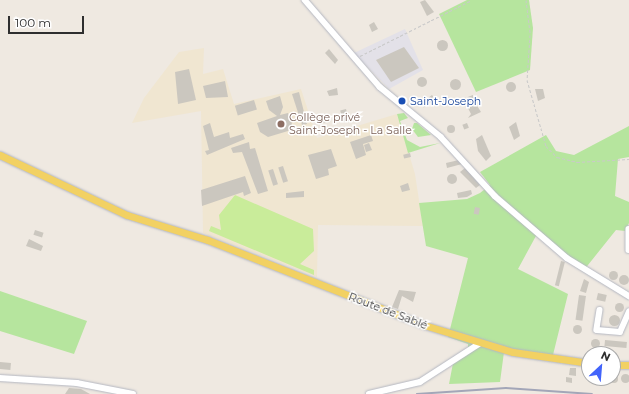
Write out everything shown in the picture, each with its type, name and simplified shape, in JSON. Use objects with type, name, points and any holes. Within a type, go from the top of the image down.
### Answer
[{"type":"main road","name":"Route de Sablé","points":[[0,155],[116,210],[194,235],[479,344],[581,362]]},
{"type":"street","points":[[305,0],[356,61],[380,87],[441,137],[495,196],[537,234],[584,270],[629,296]]},
{"type":"street","points":[[629,230],[629,250]]},
{"type":"street","points":[[600,310],[596,330],[620,332],[629,312]]},
{"type":"street","points":[[369,394],[420,382],[479,344]]},
{"type":"street","points":[[0,378],[77,383],[133,394]]},
{"type":"path","points":[[356,61],[366,50],[472,0]]},
{"type":"path","points":[[526,0],[530,34],[527,80],[546,146],[557,156],[577,162],[629,159]]},
{"type":"shaded area","points":[[405,29],[423,70],[389,89],[354,53]]},
{"type":"shaded area","points":[[204,48],[203,74],[223,69],[234,104],[301,89],[317,138],[397,114],[415,174],[423,226],[318,225],[317,277],[203,233],[201,111],[132,123],[144,98],[179,52]]},
{"type":"green space","points":[[467,0],[529,0],[533,28],[530,70],[476,92],[439,14]]},
{"type":"green space","points":[[404,113],[408,118],[400,121],[407,140],[420,147],[440,143],[408,153],[397,114]]},
{"type":"green space","points":[[414,123],[417,123],[431,135],[418,137],[412,129]]},
{"type":"green space","points":[[629,126],[629,157],[618,159],[615,196],[629,202],[629,223],[625,231],[616,230],[584,270],[537,234],[518,269],[568,294],[552,359],[504,352],[500,382],[449,384],[454,358],[468,349],[468,344],[448,337],[468,258],[426,246],[419,203],[467,199],[480,193],[490,185],[480,172],[546,135],[556,151],[574,155]]},
{"type":"green space","points":[[235,195],[313,229],[314,251],[300,264],[314,270],[314,275],[209,231],[211,226],[221,230],[219,215]]},
{"type":"green space","points":[[0,291],[87,321],[74,354],[0,331]]},
{"type":"building","points":[[425,0],[434,12],[427,16],[420,2]]},
{"type":"building","points":[[374,22],[378,29],[372,32],[369,25]]},
{"type":"building","points":[[440,40],[444,40],[446,41],[446,49],[440,50],[437,47],[437,43]]},
{"type":"building","points":[[404,47],[419,68],[391,82],[376,60]]},
{"type":"building","points":[[329,49],[338,60],[335,64],[325,53]]},
{"type":"building","points":[[189,69],[196,100],[178,104],[175,72]]},
{"type":"building","points":[[420,77],[424,77],[426,78],[426,86],[420,87],[417,84],[417,80]]},
{"type":"building","points":[[453,79],[457,79],[459,80],[459,88],[453,89],[450,86],[450,82]]},
{"type":"building","points":[[225,81],[228,97],[206,98],[203,86]]},
{"type":"building","points":[[509,82],[513,82],[515,83],[515,91],[509,92],[506,89],[506,85]]},
{"type":"building","points":[[337,88],[338,95],[329,96],[327,91]]},
{"type":"building","points":[[535,89],[543,89],[545,98],[538,101]]},
{"type":"building","points":[[299,92],[307,124],[302,125],[292,94]]},
{"type":"building","points":[[432,95],[435,99],[424,107],[421,103]]},
{"type":"building","points":[[473,95],[475,100],[467,103],[465,98]]},
{"type":"building","points":[[280,96],[283,107],[280,115],[288,113],[292,124],[288,131],[268,137],[260,132],[257,123],[277,116],[269,110],[266,101]]},
{"type":"building","points":[[254,100],[257,110],[238,115],[235,106]]},
{"type":"building","points":[[476,104],[481,112],[468,118],[471,114],[468,108]]},
{"type":"building","points":[[346,109],[349,121],[343,122],[340,110]]},
{"type":"building","points":[[330,117],[331,121],[322,123],[321,119]]},
{"type":"building","points":[[516,122],[520,136],[514,140],[509,127]]},
{"type":"building","points":[[210,123],[214,137],[229,132],[230,138],[243,134],[245,139],[207,155],[205,151],[209,150],[203,126]]},
{"type":"building","points":[[467,123],[469,128],[464,130],[462,125]]},
{"type":"building","points":[[449,125],[453,125],[455,129],[453,133],[449,133],[447,131],[447,127]]},
{"type":"building","points":[[371,135],[373,141],[363,144],[366,155],[356,159],[350,142]]},
{"type":"building","points":[[482,135],[491,156],[486,161],[478,151],[476,139]]},
{"type":"building","points":[[249,142],[250,149],[255,148],[268,191],[258,194],[242,152],[233,153],[231,148]]},
{"type":"building","points":[[369,143],[372,150],[366,152],[364,145]]},
{"type":"building","points":[[331,149],[337,166],[328,169],[329,175],[316,179],[308,155]]},
{"type":"building","points":[[410,153],[411,157],[404,159],[403,155]]},
{"type":"building","points":[[459,160],[462,164],[447,168],[446,163]]},
{"type":"building","points":[[283,166],[288,181],[283,183],[278,168]]},
{"type":"building","points":[[465,168],[480,185],[476,188],[460,172]]},
{"type":"building","points":[[273,169],[278,184],[273,186],[268,171]]},
{"type":"building","points":[[450,174],[454,174],[456,175],[456,183],[450,184],[447,181],[447,177]]},
{"type":"building","points":[[245,176],[251,193],[244,196],[243,192],[202,206],[201,190]]},
{"type":"building","points":[[408,183],[410,190],[402,192],[400,186]]},
{"type":"building","points":[[471,190],[472,194],[467,197],[458,198],[457,193]]},
{"type":"building","points":[[304,191],[304,197],[286,198],[286,193]]},
{"type":"building","points":[[475,207],[480,208],[479,215],[474,214]]},
{"type":"building","points":[[35,230],[44,233],[42,238],[33,235]]},
{"type":"building","points":[[29,239],[43,246],[41,251],[26,246]]},
{"type":"building","points":[[561,261],[565,262],[559,286],[555,285]]},
{"type":"building","points":[[611,271],[615,271],[617,275],[615,279],[611,279],[609,277],[609,273]]},
{"type":"building","points":[[624,275],[629,280],[624,285],[619,280]]},
{"type":"building","points":[[584,279],[589,282],[586,293],[580,291]]},
{"type":"building","points":[[399,290],[416,292],[413,302],[402,296],[398,309],[392,307]]},
{"type":"building","points":[[598,293],[607,295],[605,302],[596,300]]},
{"type":"building","points":[[579,295],[586,296],[582,321],[576,320]]},
{"type":"building","points":[[619,302],[624,307],[619,312],[614,307]]},
{"type":"building","points":[[614,314],[618,316],[620,320],[618,324],[614,326],[610,324],[608,320],[610,316]]},
{"type":"building","points":[[577,324],[582,329],[577,334],[572,329]]},
{"type":"building","points":[[595,338],[600,343],[598,346],[592,346],[590,343]]},
{"type":"building","points":[[605,340],[627,342],[626,348],[621,347],[621,346],[605,346]]},
{"type":"building","points":[[0,362],[11,363],[10,370],[0,369]]},
{"type":"building","points":[[570,368],[576,368],[576,376],[569,375]]},
{"type":"building","points":[[623,374],[627,374],[629,376],[629,380],[627,382],[623,382],[621,380],[621,376]]},
{"type":"building","points":[[566,377],[572,378],[572,383],[566,382]]},
{"type":"building","points":[[69,388],[81,389],[90,394],[65,394]]},
{"type":"railway","points":[[417,394],[506,388],[592,394]]},
{"type":"place","name":"Saint-Joseph","points":[[402,101]]},
{"type":"place","name":"Collège privé Saint-Joseph - La Salle","points":[[281,124]]}]
